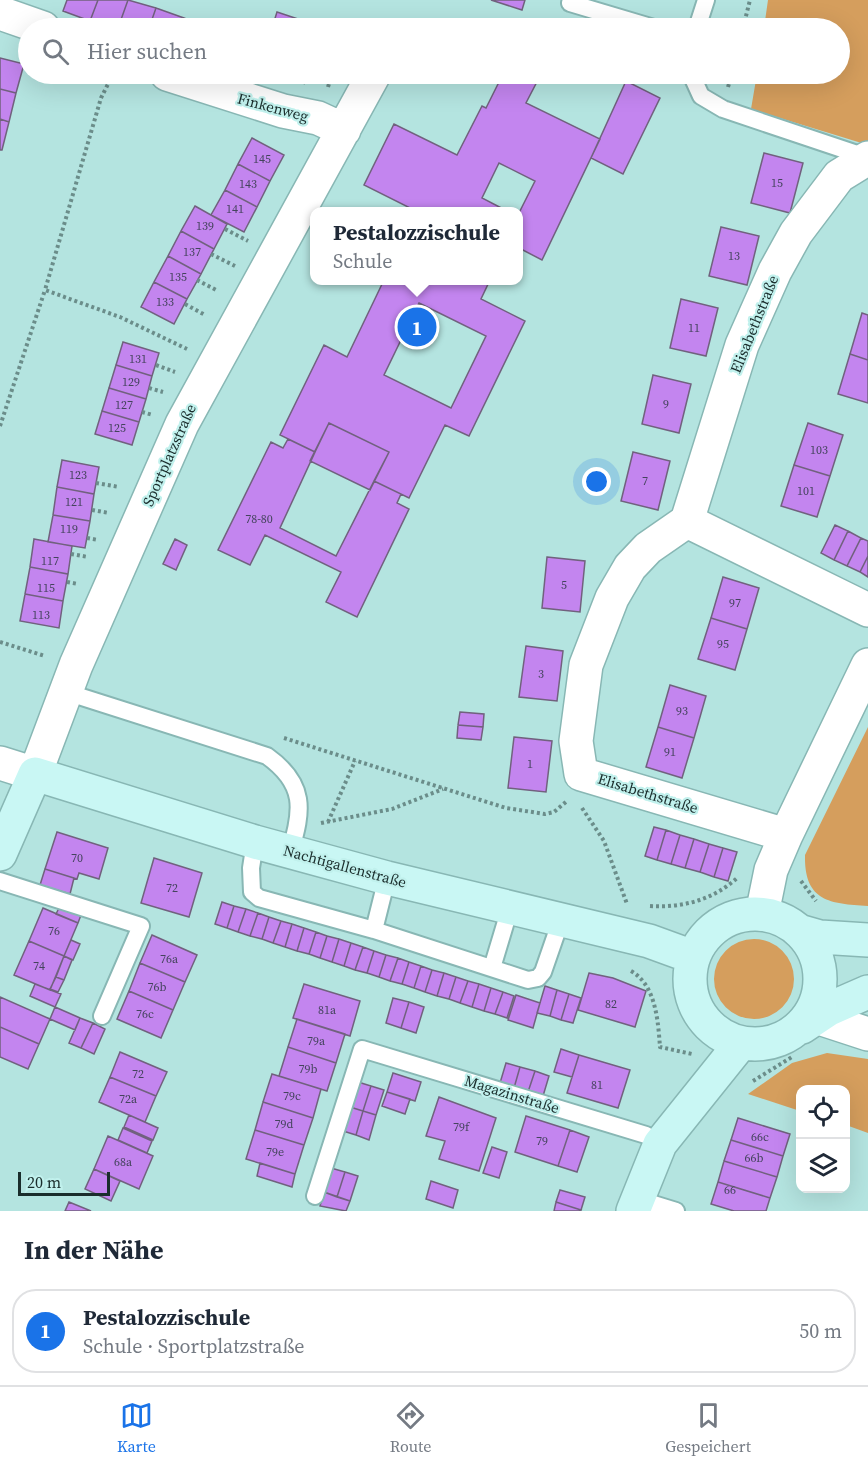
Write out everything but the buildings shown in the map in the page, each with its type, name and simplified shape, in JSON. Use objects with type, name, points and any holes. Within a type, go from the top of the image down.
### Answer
[{"type":"main road","name":"Nachtigallenstraße","points":[[35,774],[255,842],[294,839],[387,878],[650,941],[693,957]]},
{"type":"main road","name":"Sportplatzstraße","points":[[0,854],[35,774]]},
{"type":"main road","points":[[868,940],[819,937],[799,931],[782,920],[762,914],[745,915],[720,924],[701,942],[693,957],[690,985],[698,1011],[716,1032],[741,1043],[769,1043],[868,992]]},
{"type":"main road","points":[[799,931],[816,955],[820,982],[813,1010],[805,1024]]},
{"type":"main road","points":[[635,1205],[660,1144],[741,1043]]},
{"type":"street","points":[[0,13],[18,19]]},
{"type":"street","name":"Finkenweg","points":[[197,84],[318,118],[344,130]]},
{"type":"street","name":"Sportplatzstraße","points":[[35,774],[71,679],[172,444],[214,363],[369,84]]},
{"type":"street","name":"Elisabethstraße","points":[[786,835],[577,783],[576,741],[586,665],[612,598],[630,567],[648,548],[687,521],[742,345],[775,271],[796,233],[839,176],[867,157]]},
{"type":"street","points":[[687,521],[868,610]]},
{"type":"street","points":[[762,914],[771,870],[868,665]]},
{"type":"street","name":"Nachtigallenstraße","points":[[0,763],[35,774]]},
{"type":"street","points":[[805,1024],[868,1034]]},
{"type":"lane","points":[[571,0],[570,3],[620,18]]},
{"type":"lane","points":[[701,18],[706,0]]},
{"type":"lane","points":[[696,84],[701,96],[723,109],[867,157]]},
{"type":"lane","points":[[71,679],[267,756],[281,766],[298,791],[301,812],[294,839]]},
{"type":"lane","points":[[255,842],[251,868],[252,892],[259,898],[374,930],[528,980],[538,978],[543,972],[561,921]]},
{"type":"lane","points":[[374,930],[387,878]]},
{"type":"lane","points":[[0,881],[141,926],[102,1016]]},
{"type":"lane","points":[[492,968],[510,908]]},
{"type":"lane","name":"Magazinstraße","points":[[315,1196],[362,1049],[646,1135],[660,1144]]},
{"type":"lane","points":[[635,1205],[676,1211]]},
{"type":"path","points":[[746,18],[750,0]]},
{"type":"path","points":[[0,426],[45,290],[101,98],[108,84]]},
{"type":"path","points":[[45,290],[120,317],[214,363]]},
{"type":"path","points":[[0,642],[71,679]]},
{"type":"path","points":[[328,823],[355,761]]},
{"type":"path","points":[[294,839],[328,823],[392,809],[444,789],[506,808],[545,814],[563,806],[577,783]]},
{"type":"path","points":[[577,783],[604,841],[628,905]]},
{"type":"path","points":[[771,870],[804,882],[813,899],[820,904]]},
{"type":"shaded area","points":[[768,0],[868,0],[868,145],[751,109],[755,84],[850,84],[850,18],[765,18]]},
{"type":"shaded area","points":[[868,727],[868,906],[831,901],[814,891],[806,870],[805,855]]},
{"type":"shaded area","points":[[746,939],[762,939],[783,950],[794,971],[794,987],[783,1008],[762,1019],[746,1019],[732,1013],[720,1001],[714,987],[714,971],[720,957],[732,945]]},
{"type":"shaded area","points":[[827,1053],[868,1059],[868,1133],[850,1126],[850,1085],[796,1085],[796,1110],[748,1094],[792,1063]]},
{"type":"place","name":"Pestalozzischule","points":[[417,327]]}]
